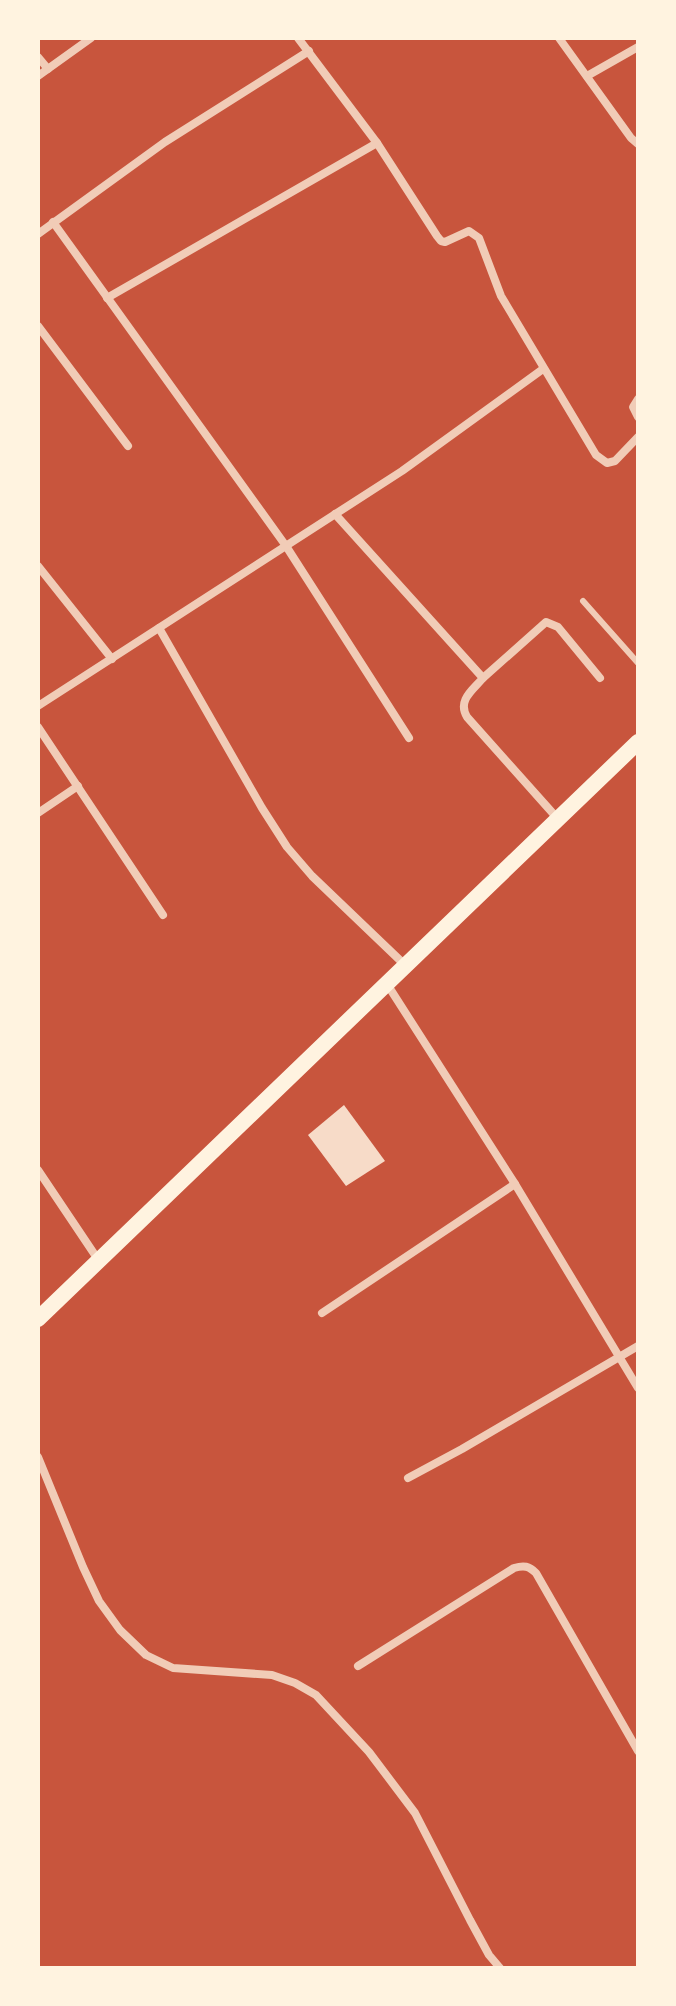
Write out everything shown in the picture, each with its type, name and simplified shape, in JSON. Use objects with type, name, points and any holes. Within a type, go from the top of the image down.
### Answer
[{"type":"main road","points":[[38,1319],[638,742]]},
{"type":"street","points":[[38,76],[91,38]]},
{"type":"street","points":[[298,38],[377,143],[441,241],[469,231],[479,238],[501,296],[596,455],[607,463],[615,461],[638,437]]},
{"type":"street","points":[[559,38],[638,144]]},
{"type":"street","points":[[587,76],[638,47]]},
{"type":"street","points":[[38,234],[165,142],[309,51]]},
{"type":"street","points":[[38,57],[48,69]]},
{"type":"street","points":[[107,298],[377,143]]},
{"type":"street","points":[[53,222],[286,546],[409,738]]},
{"type":"street","points":[[38,326],[128,446]]},
{"type":"street","points":[[38,706],[402,471],[543,369]]},
{"type":"street","points":[[638,399],[633,407],[638,417]]},
{"type":"street","points":[[335,514],[483,678]]},
{"type":"street","points":[[38,566],[112,659]]},
{"type":"street","points":[[558,819],[467,717],[462,705],[483,678],[546,622],[558,627],[600,678]]},
{"type":"street","points":[[159,628],[287,847],[312,876],[406,966]]},
{"type":"street","points":[[38,727],[163,915]]},
{"type":"street","points":[[38,813],[78,786]]},
{"type":"street","points":[[387,983],[515,1184],[638,1388]]},
{"type":"street","points":[[38,1170],[99,1261]]},
{"type":"street","points":[[322,1313],[515,1184]]},
{"type":"street","points":[[408,1478],[638,1346]]},
{"type":"street","points":[[38,1457],[99,1601],[120,1630],[146,1655],[173,1668],[272,1675],[316,1695],[369,1752],[415,1813],[489,1955],[500,1968]]},
{"type":"street","points":[[358,1666],[514,1568],[525,1566],[536,1573],[638,1751]]},
{"type":"lane","points":[[583,601],[638,663]]},
{"type":"building","points":[[344,1105],[385,1161],[346,1186],[308,1135]]}]
